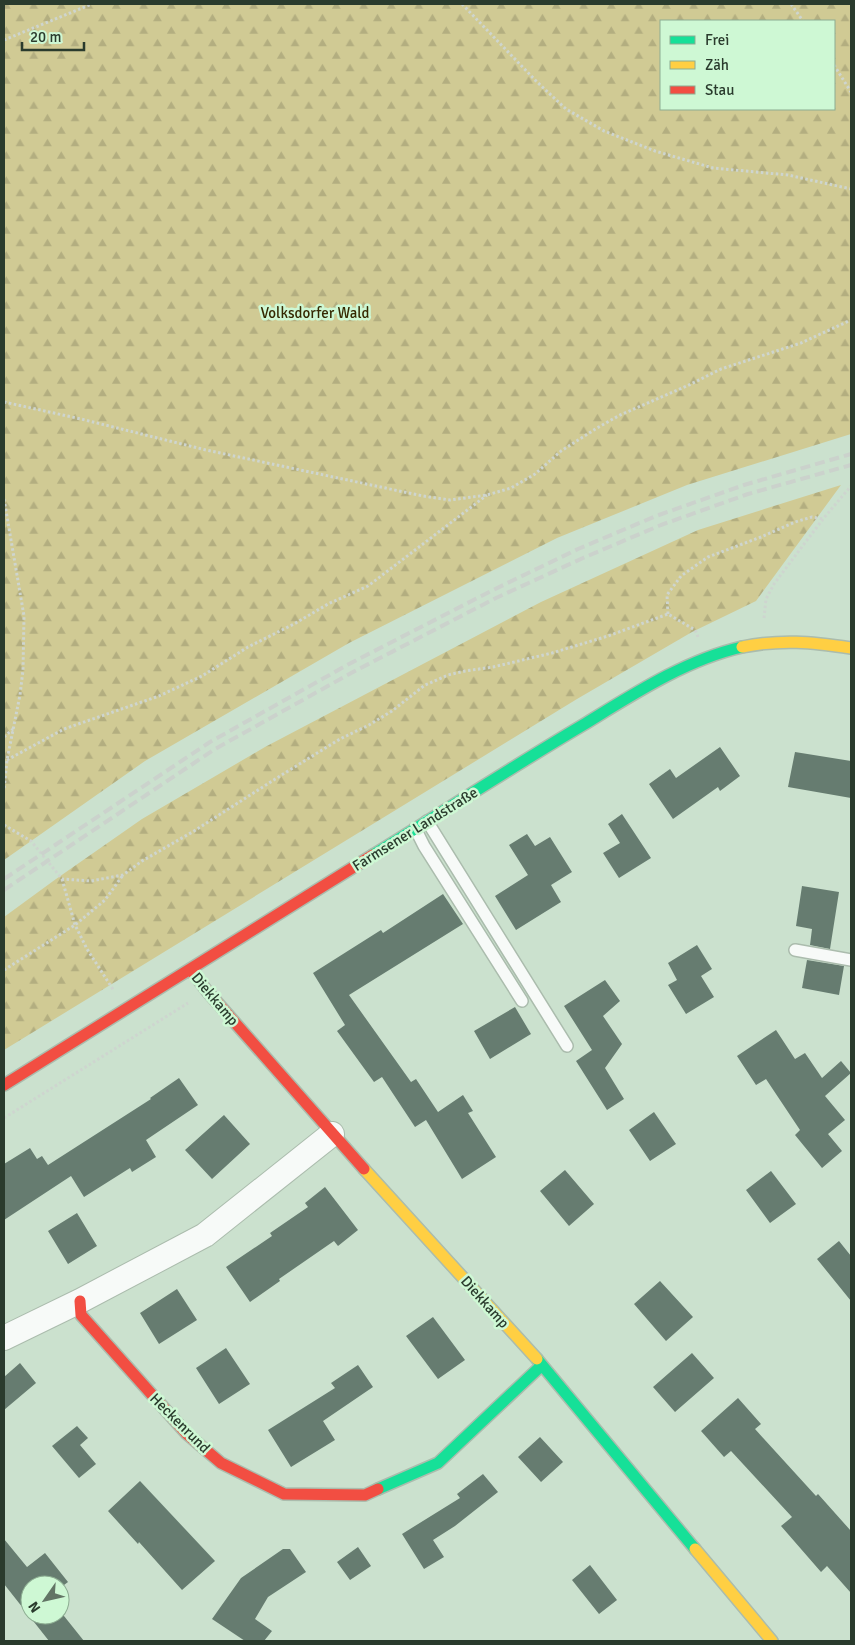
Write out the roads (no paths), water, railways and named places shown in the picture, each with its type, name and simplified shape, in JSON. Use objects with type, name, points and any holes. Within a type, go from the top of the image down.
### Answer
[{"type":"street","name":"Farmsener Landstraße","points":[[4,1086],[415,828],[627,699],[707,659],[763,643],[798,643],[851,648]]},
{"type":"street","name":"Diekkamp","points":[[190,969],[332,1134],[542,1365],[772,1641]]},
{"type":"street","points":[[4,1338],[80,1301],[205,1235],[332,1134]]},
{"type":"street","name":"Heckenrund","points":[[80,1301],[81,1315],[186,1434],[221,1463],[284,1494],[365,1495],[438,1463],[542,1365]]},
{"type":"lane","points":[[427,821],[567,1046]]},
{"type":"lane","points":[[415,828],[424,846],[522,1001]]},
{"type":"lane","points":[[795,950],[851,960]]},
{"type":"railway","points":[[4,879],[210,742],[349,664],[493,590],[578,549],[656,516],[744,485],[851,454]]},
{"type":"railway","points":[[4,890],[215,749],[353,672],[496,598],[661,525],[748,494],[851,465]]},
{"type":"park label","name":"Volksdorfer Wald","points":[[315,313]]}]
